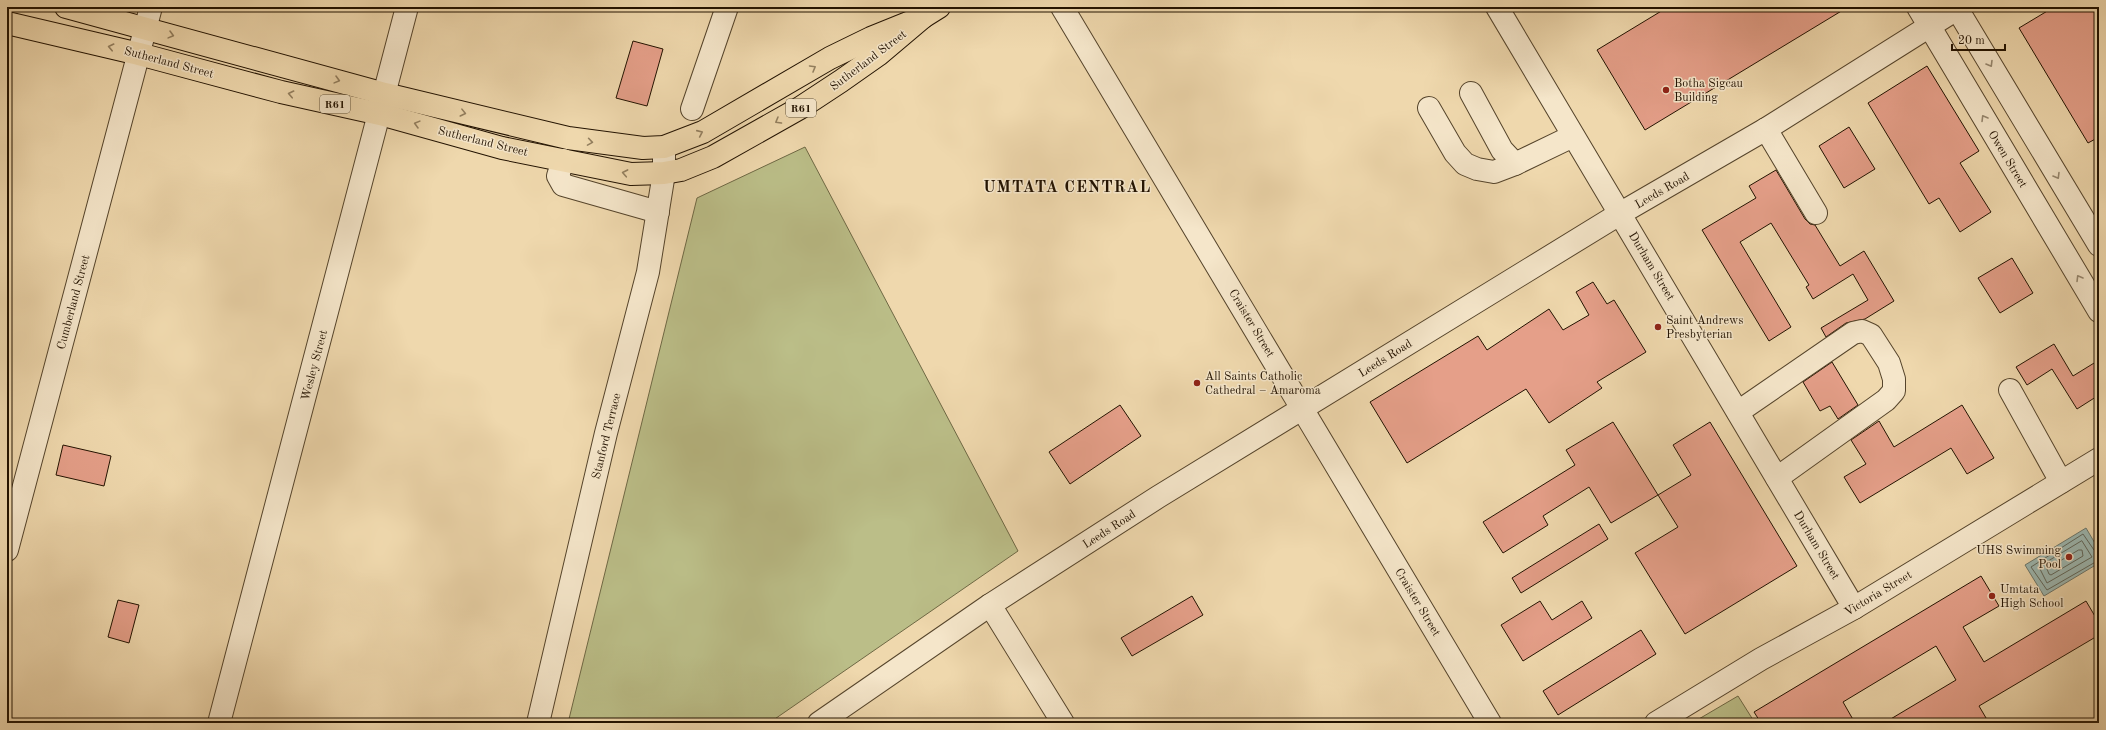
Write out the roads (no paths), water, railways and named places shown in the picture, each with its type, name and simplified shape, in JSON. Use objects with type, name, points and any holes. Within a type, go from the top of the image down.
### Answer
[{"type":"main road","name":"Sutherland Street","points":[[66,7],[146,28],[383,104],[502,148],[631,174],[664,173],[681,170],[713,157],[800,108],[878,55],[931,12]]},
{"type":"main road","name":"Sutherland Street","points":[[7,23],[139,54],[281,92],[383,104],[568,138],[630,147],[664,147],[703,132],[830,58],[871,38],[931,12]]},
{"type":"street","name":"Cumberland Street","points":[[7,550],[151,7]]},
{"type":"street","name":"Wesley Street","points":[[219,723],[383,104],[407,7]]},
{"type":"street","points":[[692,109],[727,7]]},
{"type":"street","name":"Craister Street","points":[[1062,7],[1490,723]]},
{"type":"street","name":"Durham Street","points":[[1497,7],[1573,136],[1621,213],[1854,608]]},
{"type":"street","points":[[1957,8],[2099,245]]},
{"type":"street","name":"Leeds Road","points":[[819,723],[990,605],[1158,497],[1621,213],[1766,129],[1923,16],[1957,8]]},
{"type":"street","name":"Owen Street","points":[[1923,16],[2099,311]]},
{"type":"street","points":[[1471,93],[1502,150],[1515,164]]},
{"type":"street","points":[[1429,108],[1455,153],[1465,164],[1477,169],[1494,172],[1515,164],[1573,136]]},
{"type":"street","points":[[1766,129],[1816,213]]},
{"type":"street","name":"Stanford Terrace","points":[[538,723],[606,432],[648,272],[664,173],[664,147]]},
{"type":"street","points":[[562,160],[558,176],[563,185],[658,212]]},
{"type":"street","points":[[1738,412],[1853,333],[1862,331],[1871,335],[1889,364],[1894,379],[1894,391],[1886,400],[1777,478]]},
{"type":"street","points":[[2010,390],[2061,482]]},
{"type":"street","name":"Victoria Street","points":[[1656,723],[1761,659],[1854,608],[2099,459]]},
{"type":"street","points":[[990,605],[1063,723]]},
{"type":"water","name":"UHS Swimming Pool","points":[[2086,528],[2099,550],[2099,563],[2044,596],[2025,565]]},
{"type":"place","name":"Botha Sigcau Building","points":[[1666,90]]},
{"type":"place","name":"Saint Andrews Presbyterian","points":[[1658,327]]},
{"type":"place","name":"All Saints Catholic Cathedral – Amaroma","points":[[1197,383]]},
{"type":"place","name":"UHS Swimming Pool","points":[[2069,557]]},
{"type":"place","name":"Umtata High School","points":[[1992,596]]},
{"type":"district","name":"UMTATA CENTRAL","points":[[1067,186]]}]
